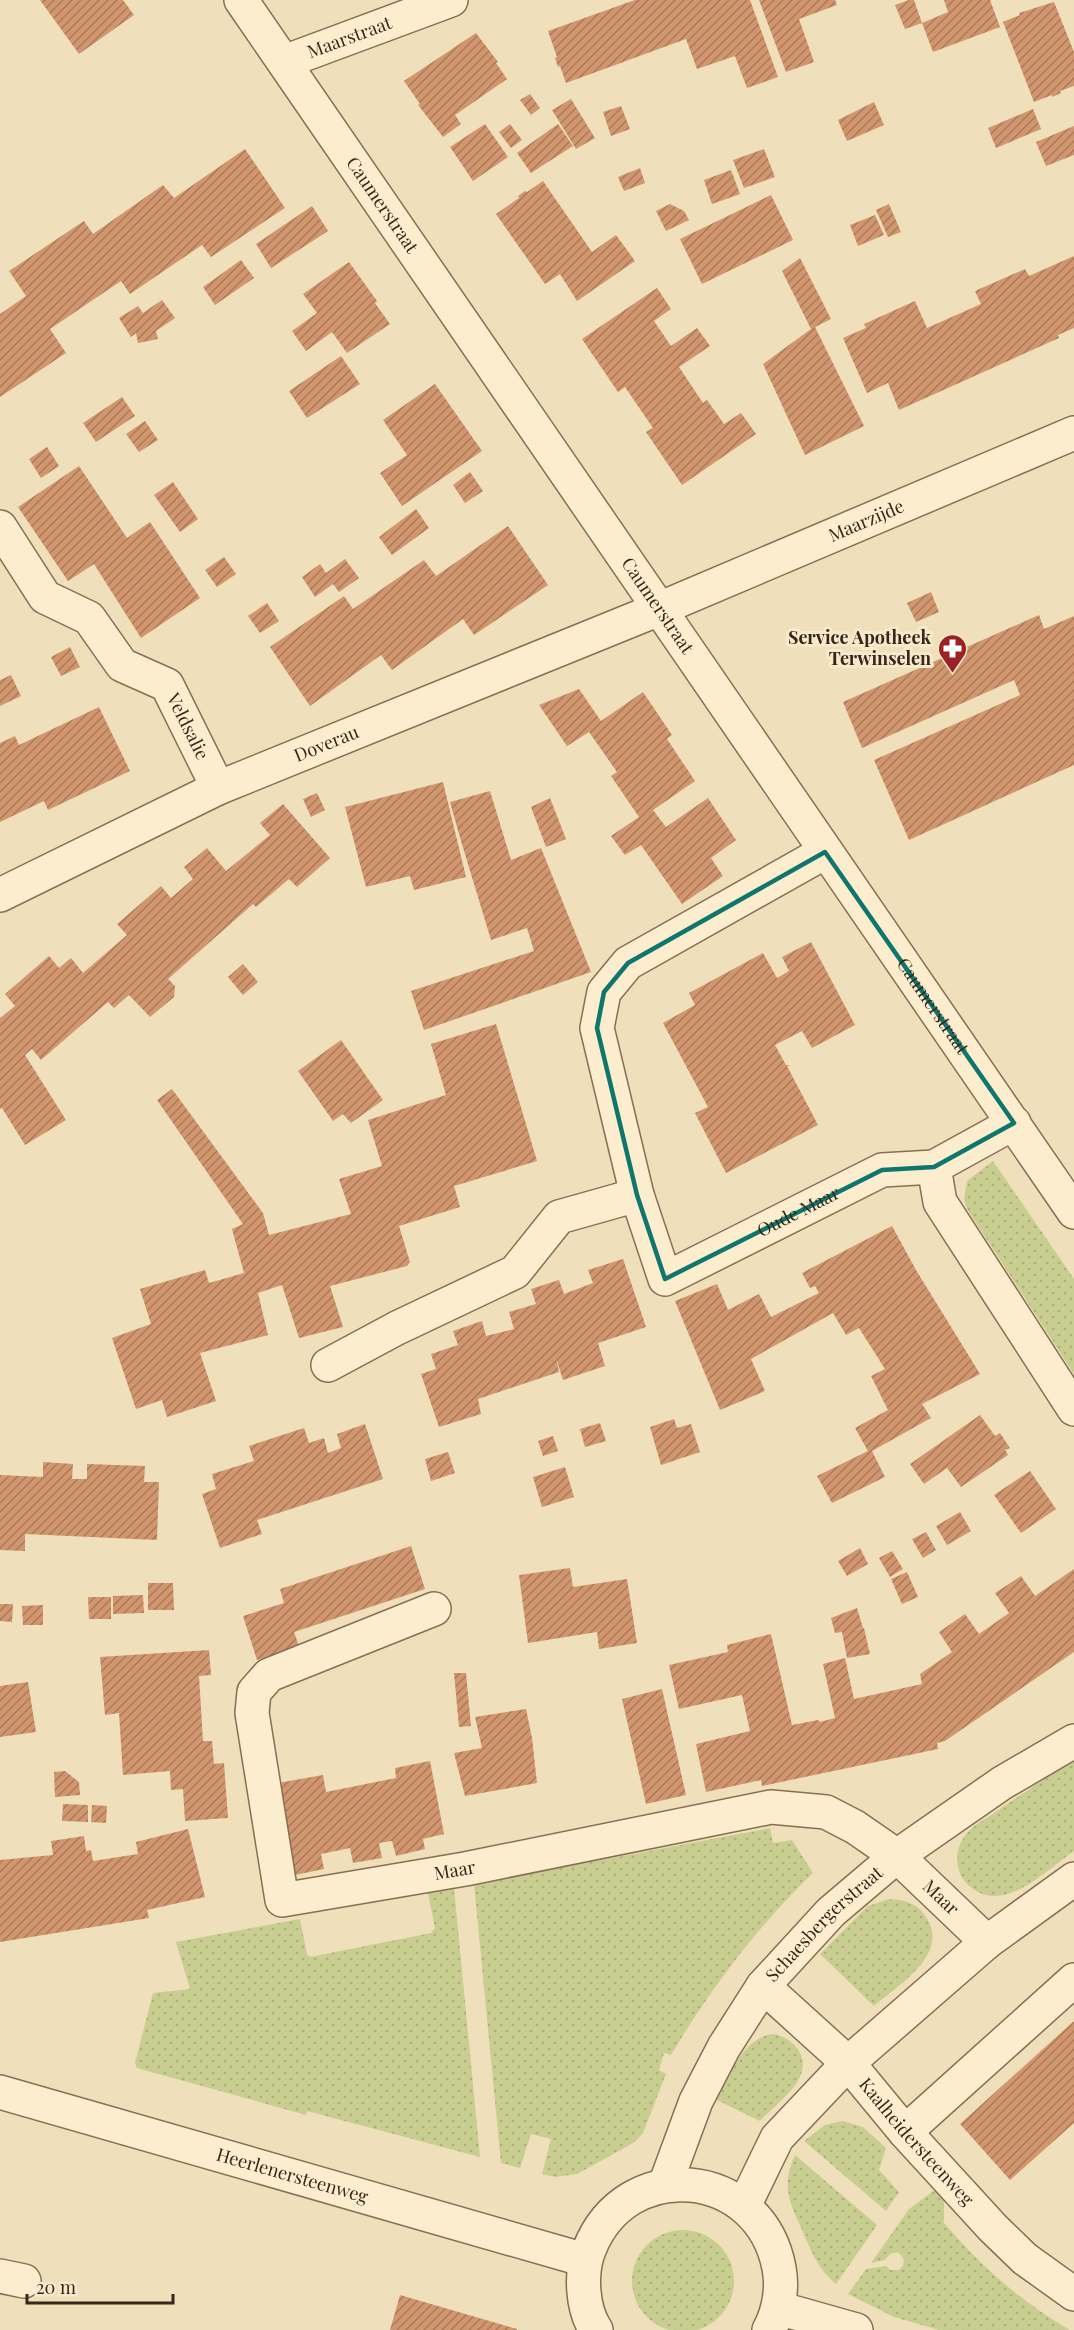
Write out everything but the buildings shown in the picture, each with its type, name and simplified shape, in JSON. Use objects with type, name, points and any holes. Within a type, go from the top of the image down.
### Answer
[{"type":"street","name":"Caumerstraat","points":[[241,0],[1074,1212]]},
{"type":"street","name":"Maarstraat","points":[[284,62],[451,0]]},
{"type":"street","name":"Maarzijde","points":[[659,609],[1074,433]]},
{"type":"street","name":"Veldsalie","points":[[0,527],[45,597],[89,618],[122,665],[167,685],[218,788]]},
{"type":"street","name":"Doverau","points":[[0,895],[218,788],[659,609]]},
{"type":"street","name":"Oude Maar","points":[[825,852],[628,963],[604,992],[597,1028],[637,1195],[665,1279],[882,1170],[934,1167],[1014,1123]]},
{"type":"street","points":[[934,1167],[940,1202],[1074,1409]]},
{"type":"street","points":[[328,1365],[397,1328],[515,1272],[559,1217],[637,1195]]},
{"type":"street","name":"Maar","points":[[434,1610],[269,1675],[254,1692],[252,1713],[282,1900],[465,1869],[771,1808],[826,1812],[855,1827],[897,1856],[987,1942]]},
{"type":"street","name":"Schaesbergerstraat","points":[[665,2185],[696,2101],[724,2047],[763,1986],[831,1912],[897,1856],[1002,1783],[1074,1741]]},
{"type":"street","points":[[744,2206],[777,2138],[848,2062],[987,1942],[1074,1880]]},
{"type":"street","points":[[905,2132],[1074,1980]]},
{"type":"street","name":"Kaalheidersteenweg","points":[[763,1986],[848,2062],[905,2132],[993,2228],[1026,2259],[1074,2294]]},
{"type":"street","name":"Heerlenersteenweg","points":[[0,2092],[585,2260]]},
{"type":"street","points":[[596,2330],[584,2294],[585,2260],[595,2236],[609,2215],[626,2201],[645,2191],[665,2185],[693,2184],[720,2192],[744,2206],[763,2226],[776,2252],[781,2280],[773,2319],[855,2330]]},
{"type":"highlighted area","points":[[825,852],[1014,1123],[934,1167],[882,1170],[665,1279],[637,1195],[597,1028],[604,992],[628,963]]},
{"type":"green space","points":[[993,1161],[1074,1279],[1074,1374],[967,1209],[964,1199],[967,1181]]},
{"type":"green space","points":[[1074,1761],[1074,1851],[1029,1884],[1003,1895],[990,1896],[978,1892],[964,1881],[957,1861],[959,1846],[967,1833],[1035,1785]]},
{"type":"green space","points":[[770,1828],[773,1843],[792,1840],[813,1873],[736,1959],[702,2006],[671,2055],[664,2053],[659,2070],[666,2074],[643,2133],[635,2142],[577,2174],[555,2177],[542,2174],[551,2139],[531,2134],[520,2168],[501,2163],[474,1884]]},
{"type":"green space","points":[[454,1888],[480,2157],[307,2111],[306,2115],[137,2068],[135,2063],[153,1993],[190,1989],[176,1942],[300,1919],[307,1954],[310,1957],[431,1933],[435,1928],[428,1893]]},
{"type":"green space","points":[[889,1899],[910,1903],[923,1912],[932,1931],[932,1944],[918,1968],[874,2006],[820,1954],[868,1906]]},
{"type":"green space","points":[[772,2034],[787,2039],[797,2047],[803,2061],[802,2071],[792,2090],[760,2121],[717,2100],[732,2070],[745,2051],[752,2043]]},
{"type":"green space","points":[[843,2121],[863,2127],[886,2148],[879,2170],[899,2192],[886,2211],[804,2141],[825,2125]]},
{"type":"green space","points":[[795,2155],[877,2225],[836,2284],[824,2272],[816,2259],[790,2202],[788,2176]]},
{"type":"green space","points":[[936,2189],[944,2196],[944,2223],[958,2239],[1018,2295],[1070,2330],[939,2330],[894,2317],[848,2294],[866,2269],[886,2266],[890,2270],[899,2270],[903,2266],[904,2259],[898,2252],[890,2254],[885,2260],[871,2263],[909,2209]]},
{"type":"green space","points":[[683,2230],[702,2234],[719,2245],[730,2262],[734,2281],[730,2300],[719,2317],[702,2328],[683,2332],[664,2328],[647,2317],[636,2300],[632,2281],[636,2262],[647,2245],[664,2234]]},
{"type":"place","name":"Service Apotheek Terwinselen","points":[[952,674]]}]
